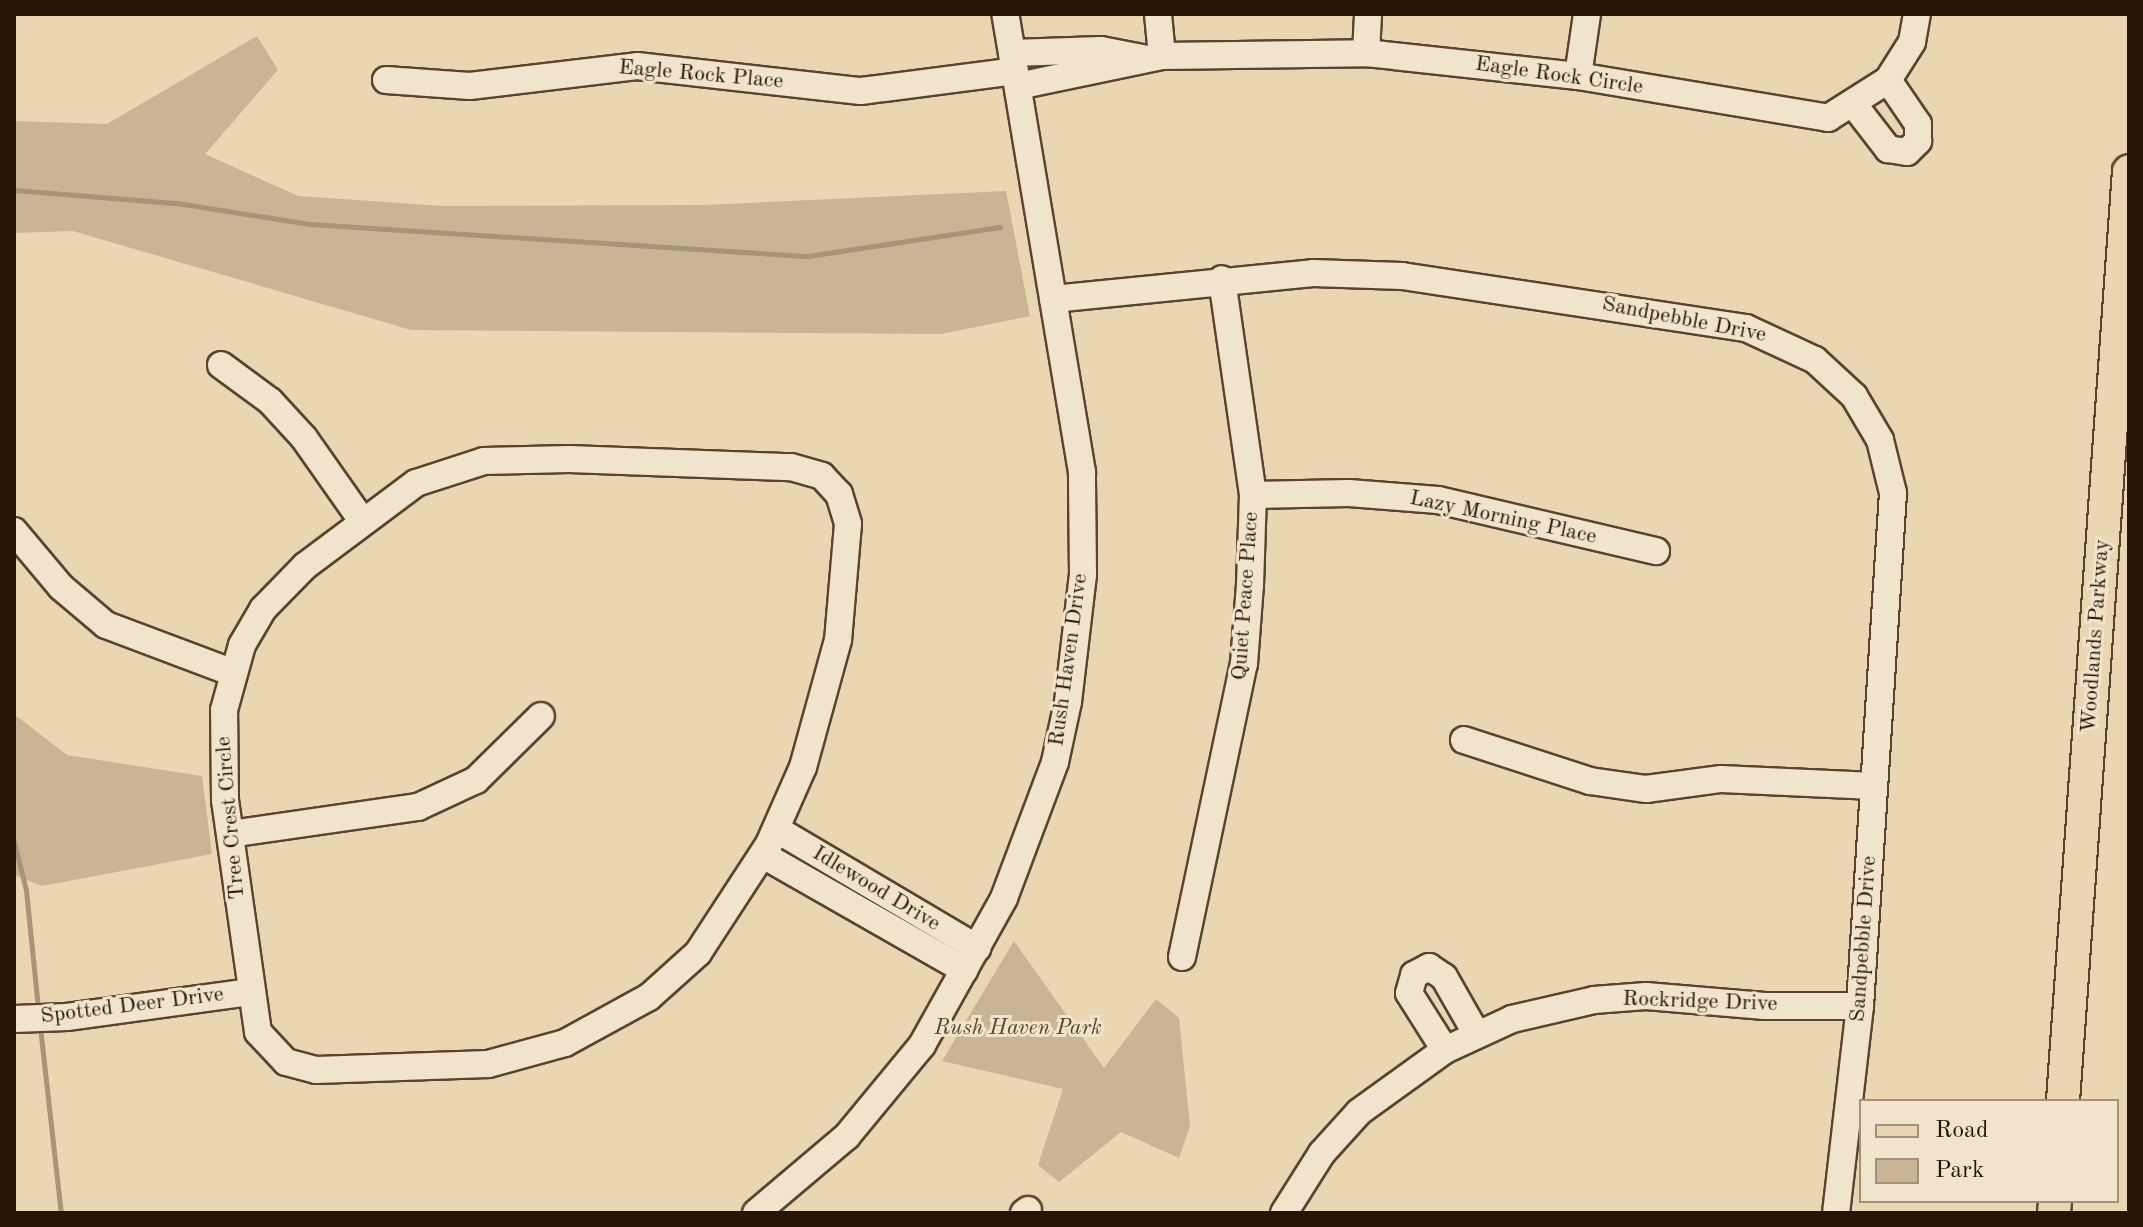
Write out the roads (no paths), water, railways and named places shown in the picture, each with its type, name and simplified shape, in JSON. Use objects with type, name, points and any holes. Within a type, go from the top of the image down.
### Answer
[{"type":"main road","name":"Woodlands Parkway","points":[[2063,1099],[2129,171]]},
{"type":"street","name":"Rush Haven Drive","points":[[756,1213],[819,1164],[871,1110],[922,1045],[1004,898],[1055,762],[1078,630],[1085,525],[1082,472],[1005,14]]},
{"type":"street","points":[[1152,57],[1158,14]]},
{"type":"street","points":[[1366,53],[1368,14]]},
{"type":"street","points":[[1578,76],[1587,14]]},
{"type":"street","name":"Eagle Rock Circle","points":[[1015,70],[1100,72],[1152,57],[1366,53],[1578,76],[1828,118],[1854,105],[1888,80],[1912,42],[1917,14]]},
{"type":"street","name":"Eagle Rock Place","points":[[386,80],[470,86],[637,66],[861,91],[1015,70]]},
{"type":"street","points":[[1854,105],[1888,149],[1907,152],[1918,141],[1918,124],[1888,80]]},
{"type":"street","name":"Sandpebble Drive","points":[[1053,299],[1222,279],[1313,273],[1490,287],[1746,328],[1815,360],[1861,407],[1880,440],[1891,480],[1860,1006],[1836,1213]]},
{"type":"street","name":"Quiet Peace Place","points":[[1182,957],[1244,664],[1253,495],[1222,279]]},
{"type":"street","points":[[221,365],[270,401],[304,438],[361,519]]},
{"type":"street","name":"Tree Crest Circle","points":[[484,461],[742,463],[822,476],[839,494],[848,524],[845,594],[825,698],[776,829],[763,855],[713,932],[676,974],[619,1016],[540,1053],[488,1064],[316,1070],[286,1062],[258,1032],[249,992],[222,743],[231,672],[263,609],[361,519],[416,483],[484,461]]},
{"type":"street","name":"Lazy Morning Place","points":[[1253,495],[1349,493],[1438,500],[1656,551]]},
{"type":"street","points":[[14,531],[75,601],[106,625],[231,672]]},
{"type":"street","points":[[230,834],[418,807],[476,780],[541,716]]},
{"type":"street","points":[[1464,740],[1590,781],[1646,789],[1721,779],[1874,786]]},
{"type":"street","name":"Idlewood Drive","points":[[776,829],[971,959]]},
{"type":"street","name":"Idlewood Drive","points":[[763,855],[971,959]]},
{"type":"street","points":[[1445,1050],[1409,993],[1414,975],[1429,967],[1444,977],[1476,1033]]},
{"type":"street","name":"Spotted Deer Drive","points":[[33,1019],[249,992]]},
{"type":"street","name":"Rockridge Drive","points":[[1284,1213],[1322,1153],[1359,1112],[1445,1050],[1476,1033],[1536,1012],[1594,1000],[1646,996],[1765,1006],[1860,1006]]},
{"type":"waterway","points":[[14,190],[177,203],[310,224],[808,256],[1000,227]]},
{"type":"waterway","points":[[14,842],[26,890],[38,1009]]},
{"type":"waterway","points":[[40,1027],[61,1213]]},
{"type":"park label","name":"Rush Haven Park","points":[[1018,1029]]}]
